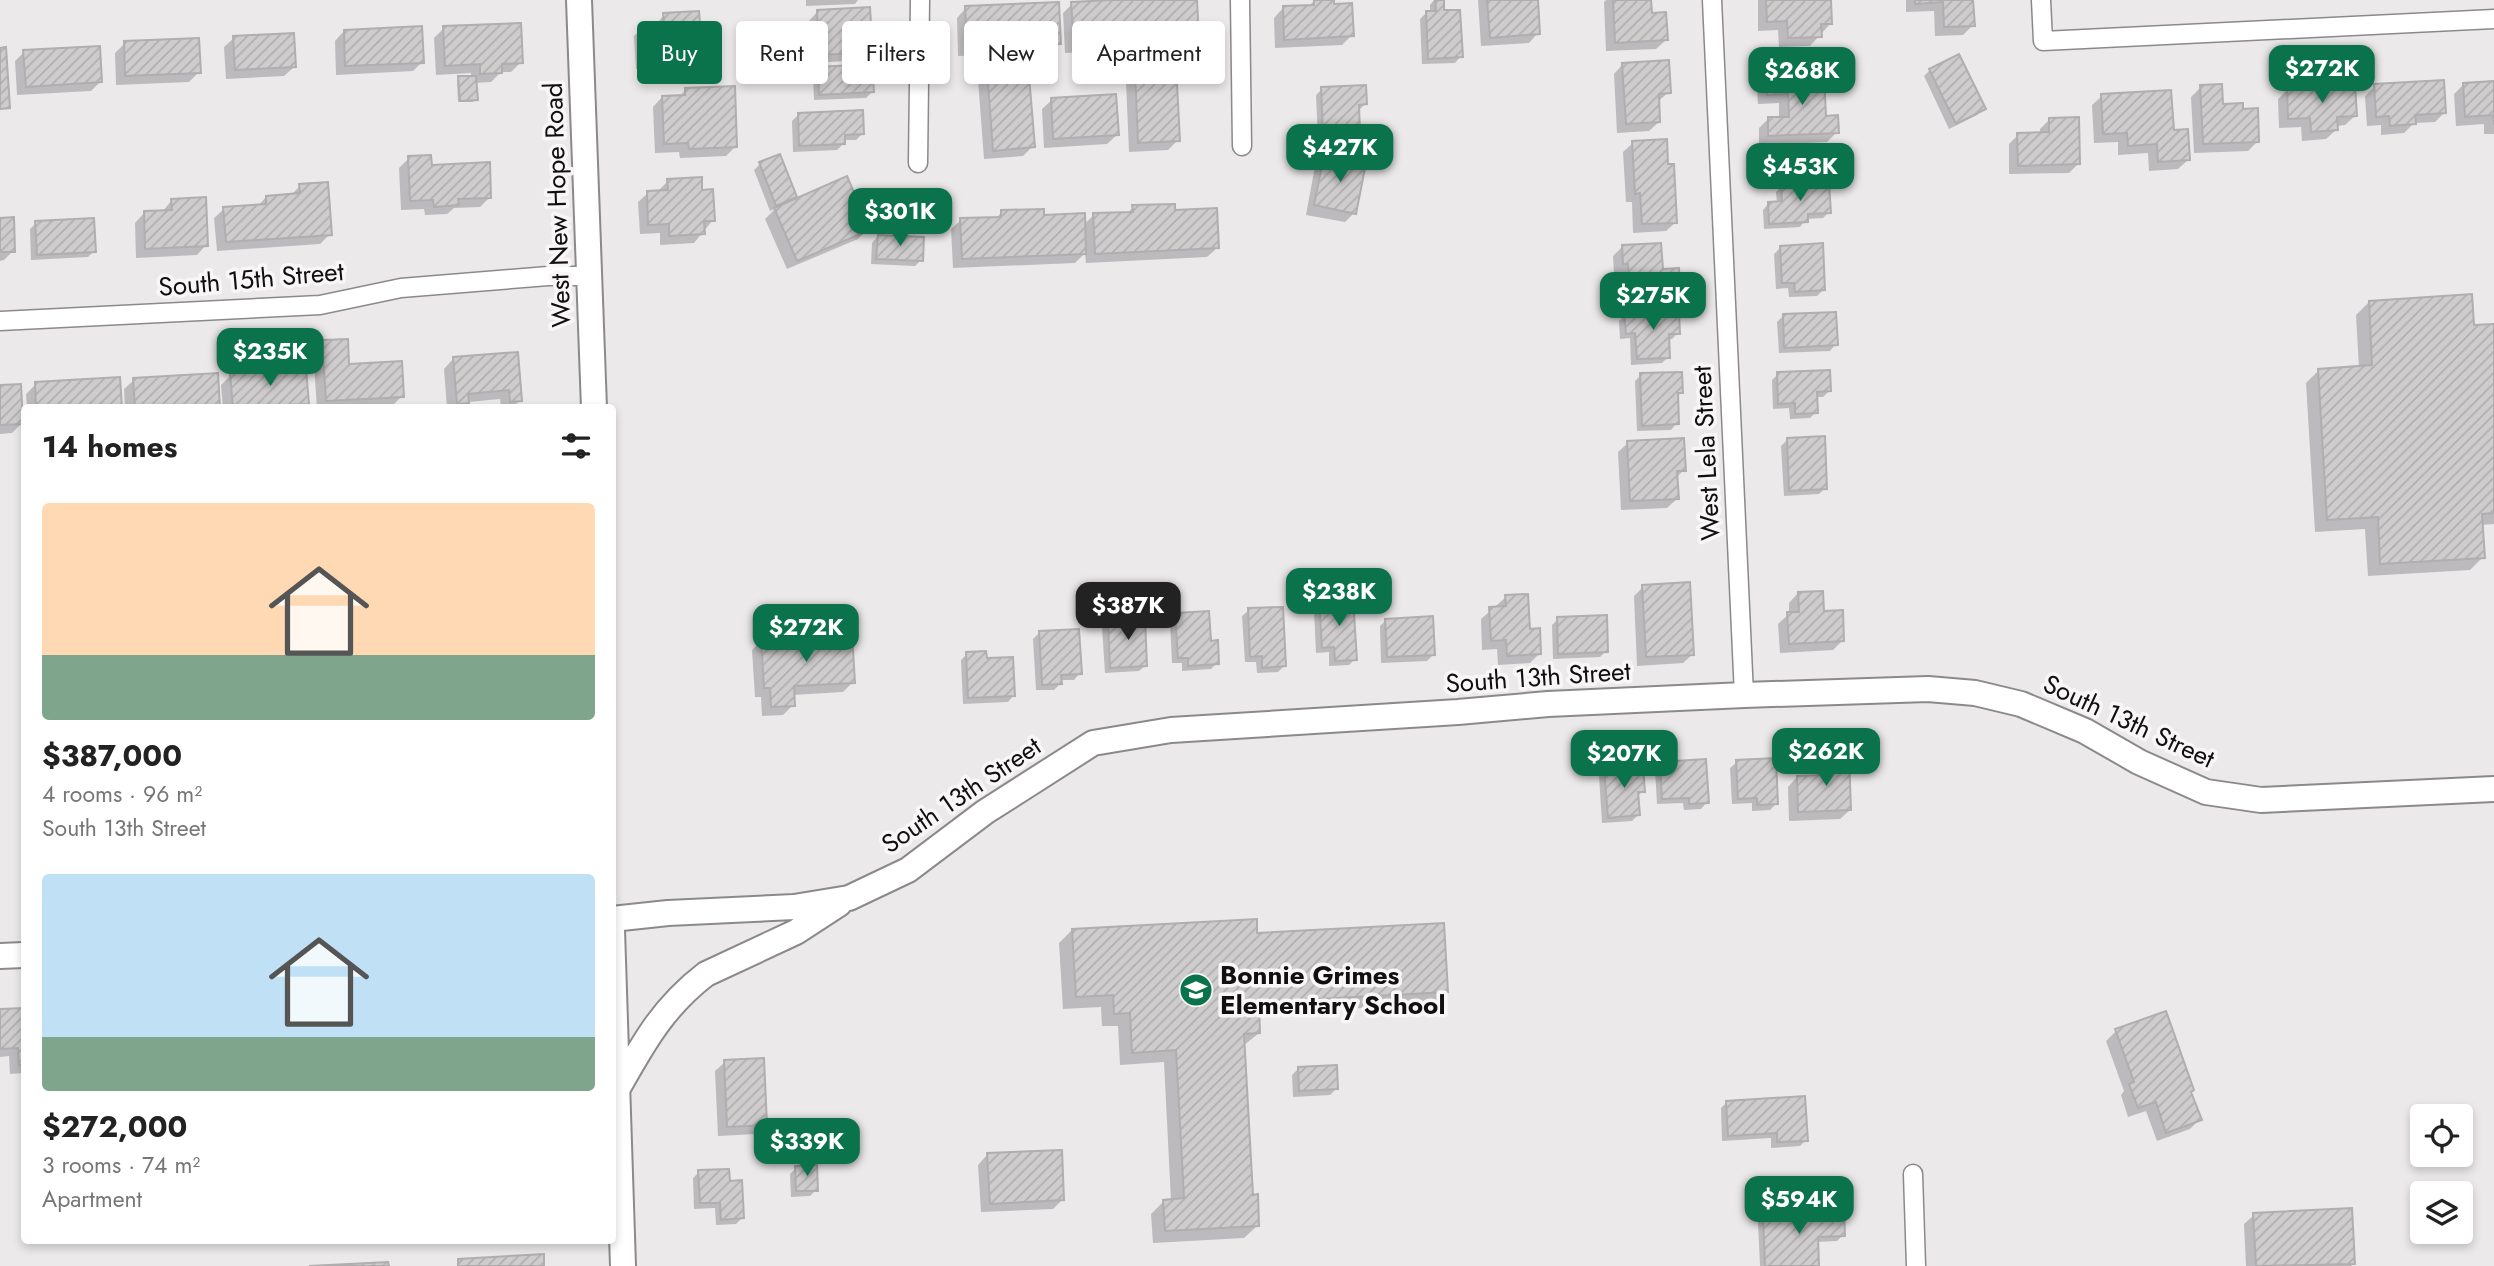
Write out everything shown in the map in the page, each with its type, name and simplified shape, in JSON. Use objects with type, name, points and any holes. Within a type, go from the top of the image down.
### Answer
[{"type":"street","name":"West New Hope Road","points":[[579,0],[594,404]]},
{"type":"street","points":[[918,163],[920,0]]},
{"type":"street","points":[[1240,0],[1242,146]]},
{"type":"street","name":"West Lela Street","points":[[1712,0],[1744,695]]},
{"type":"street","points":[[2041,0],[2043,41],[2494,19]]},
{"type":"street","name":"South 15th Street","points":[[0,321],[320,305],[401,288],[548,276],[590,276]]},
{"type":"street","name":"South 13th Street","points":[[616,919],[668,913],[794,907],[849,898],[908,870],[985,812],[1093,743],[1171,730],[1548,704],[1928,689],[1975,693],[2021,704],[2206,792],[2261,800],[2494,789]]},
{"type":"street","points":[[617,1088],[654,1025],[693,984],[706,974],[796,932],[849,898]]},
{"type":"street","points":[[0,956],[21,955]]},
{"type":"street","points":[[616,1056],[623,1266]]},
{"type":"street","points":[[1913,1174],[1916,1266]]},
{"type":"building","points":[[1197,0],[1198,21],[1072,21],[1071,2]]},
{"type":"building","points":[[1314,0],[1334,0],[1334,4],[1352,3],[1354,36],[1284,40],[1283,6],[1314,5]]},
{"type":"building","points":[[1435,0],[1444,0],[1444,10],[1460,10],[1463,57],[1428,59],[1426,11],[1436,11]]},
{"type":"building","points":[[1487,0],[1538,0],[1540,34],[1490,38]]},
{"type":"building","points":[[1613,0],[1651,0],[1652,13],[1666,12],[1668,40],[1615,43]]},
{"type":"building","points":[[1766,0],[1831,0],[1832,24],[1821,24],[1822,37],[1788,38],[1787,21],[1767,22]]},
{"type":"building","points":[[1915,0],[1973,0],[1975,26],[1944,27],[1943,2],[1915,4]]},
{"type":"building","points":[[1059,2],[1061,44],[1058,44],[1058,21],[966,21],[965,6]]},
{"type":"building","points":[[870,7],[871,21],[842,21],[842,54],[828,55],[828,21],[817,21],[817,10]]},
{"type":"building","points":[[699,11],[700,21],[664,21],[663,13]]},
{"type":"building","points":[[521,23],[523,63],[502,64],[502,73],[480,74],[480,64],[445,66],[443,26]]},
{"type":"building","points":[[422,26],[424,63],[345,66],[344,30]]},
{"type":"building","points":[[294,33],[296,67],[235,70],[233,36]]},
{"type":"building","points":[[199,38],[201,73],[125,76],[124,41]]},
{"type":"building","points":[[100,46],[102,82],[26,87],[23,50]]},
{"type":"building","points":[[6,47],[10,108],[0,109],[0,48]]},
{"type":"building","points":[[1959,54],[1986,109],[1956,124],[1929,69]]},
{"type":"building","points":[[1669,60],[1671,93],[1659,94],[1660,122],[1626,124],[1622,63]]},
{"type":"building","points":[[828,66],[842,66],[842,84],[873,84],[874,92],[819,95],[819,84],[828,84]]},
{"type":"building","points":[[1824,75],[1826,116],[1838,115],[1839,133],[1768,136],[1768,117],[1789,117],[1788,94],[1767,95],[1766,77]]},
{"type":"building","points":[[458,76],[476,76],[478,100],[460,101]]},
{"type":"building","points":[[2444,80],[2446,113],[2415,115],[2416,124],[2390,126],[2389,116],[2376,117],[2374,84]]},
{"type":"building","points":[[2494,81],[2494,125],[2493,115],[2465,117],[2463,83]]},
{"type":"building","points":[[988,84],[1030,84],[1035,147],[993,151]]},
{"type":"building","points":[[1136,84],[1177,84],[1180,141],[1138,143]]},
{"type":"building","points":[[2222,84],[2223,104],[2243,103],[2243,109],[2258,108],[2259,142],[2203,144],[2200,85]]},
{"type":"building","points":[[2355,84],[2357,116],[2337,117],[2338,130],[2311,132],[2310,118],[2288,119],[2287,88]]},
{"type":"building","points":[[1366,85],[1367,104],[1359,105],[1360,132],[1323,134],[1321,87]]},
{"type":"building","points":[[735,86],[737,147],[689,149],[688,143],[664,144],[662,96],[685,95],[685,88]]},
{"type":"building","points":[[2171,90],[2174,130],[2188,129],[2190,160],[2158,162],[2157,144],[2128,146],[2127,133],[2103,134],[2101,94]]},
{"type":"building","points":[[1116,94],[1119,135],[1053,139],[1051,98]]},
{"type":"building","points":[[863,110],[864,134],[845,135],[845,144],[799,146],[798,113]]},
{"type":"building","points":[[2079,117],[2080,164],[2018,166],[2017,133],[2049,132],[2049,118]]},
{"type":"building","points":[[1667,139],[1668,164],[1674,164],[1677,223],[1642,224],[1640,193],[1635,194],[1632,141]]},
{"type":"building","points":[[780,154],[797,197],[776,206],[759,162]]},
{"type":"building","points":[[431,155],[432,165],[490,162],[491,198],[458,199],[459,205],[434,207],[433,200],[410,201],[408,156]]},
{"type":"building","points":[[1324,155],[1366,163],[1356,214],[1314,205]]},
{"type":"building","points":[[847,176],[870,230],[797,261],[774,208]]},
{"type":"building","points":[[702,177],[702,190],[713,189],[715,221],[704,221],[705,234],[669,236],[669,224],[648,225],[647,191],[668,190],[667,179]]},
{"type":"building","points":[[328,182],[332,235],[226,242],[223,207],[266,204],[266,196],[300,193],[299,184]]},
{"type":"building","points":[[1829,182],[1831,213],[1808,214],[1808,222],[1769,224],[1768,202],[1782,201],[1781,184]]},
{"type":"building","points":[[206,197],[208,246],[145,249],[144,211],[172,210],[171,199]]},
{"type":"building","points":[[1175,204],[1175,210],[1217,208],[1219,248],[1095,254],[1093,213],[1133,212],[1132,205]]},
{"type":"building","points":[[1044,209],[1044,215],[1085,213],[1086,254],[962,259],[960,218],[1001,217],[1001,210]]},
{"type":"building","points":[[14,217],[15,252],[0,252],[0,218]]},
{"type":"building","points":[[94,218],[96,252],[37,255],[35,221]]},
{"type":"building","points":[[878,235],[924,237],[923,261],[876,259]]},
{"type":"building","points":[[1661,243],[1663,269],[1679,268],[1680,292],[1630,294],[1628,264],[1623,264],[1622,245]]},
{"type":"building","points":[[1823,243],[1825,290],[1795,292],[1794,283],[1782,283],[1780,246]]},
{"type":"building","points":[[2472,294],[2474,325],[2494,324],[2494,513],[2482,514],[2485,558],[2380,564],[2378,517],[2327,520],[2318,369],[2372,365],[2369,301]]},
{"type":"building","points":[[1679,311],[1680,334],[1669,334],[1670,358],[1637,359],[1635,333],[1626,334],[1624,313]]},
{"type":"building","points":[[1836,312],[1838,345],[1784,348],[1783,314]]},
{"type":"building","points":[[348,339],[349,364],[402,361],[404,397],[326,401],[322,340]]},
{"type":"building","points":[[518,352],[522,401],[510,402],[509,390],[468,394],[469,403],[457,404],[453,357]]},
{"type":"building","points":[[306,368],[309,404],[233,404],[230,373]]},
{"type":"building","points":[[1830,370],[1831,391],[1817,392],[1818,413],[1795,414],[1795,403],[1778,404],[1777,372]]},
{"type":"building","points":[[1682,372],[1683,393],[1678,393],[1679,424],[1642,426],[1640,373]]},
{"type":"building","points":[[218,373],[220,404],[135,404],[133,378]]},
{"type":"building","points":[[120,377],[122,404],[36,404],[35,382]]},
{"type":"building","points":[[21,384],[21,424],[0,425],[0,385]]},
{"type":"building","points":[[1825,436],[1827,489],[1789,491],[1787,438]]},
{"type":"building","points":[[1684,438],[1686,471],[1677,471],[1679,499],[1630,501],[1627,441]]},
{"type":"building","points":[[1690,582],[1694,655],[1646,657],[1642,585]]},
{"type":"building","points":[[1823,591],[1824,611],[1843,610],[1844,641],[1789,644],[1787,612],[1799,612],[1798,592]]},
{"type":"building","points":[[1528,594],[1530,629],[1540,628],[1541,654],[1507,656],[1506,640],[1491,641],[1489,607],[1506,606],[1505,595]]},
{"type":"building","points":[[1353,598],[1357,660],[1335,661],[1334,647],[1322,648],[1319,600]]},
{"type":"building","points":[[1283,607],[1286,666],[1262,668],[1262,656],[1250,657],[1248,608]]},
{"type":"building","points":[[1209,611],[1211,641],[1218,640],[1219,664],[1188,666],[1188,658],[1178,658],[1175,613]]},
{"type":"building","points":[[1607,615],[1608,652],[1558,654],[1557,617]]},
{"type":"building","points":[[1433,616],[1435,655],[1387,657],[1385,619]]},
{"type":"building","points":[[1145,617],[1147,666],[1110,668],[1108,619]]},
{"type":"building","points":[[1079,629],[1082,674],[1061,675],[1062,684],[1042,685],[1039,631]]},
{"type":"building","points":[[852,633],[855,683],[794,686],[795,706],[771,707],[770,688],[764,688],[761,639]]},
{"type":"building","points":[[986,651],[987,658],[1013,657],[1015,696],[968,698],[966,652]]},
{"type":"building","points":[[1849,756],[1851,810],[1798,812],[1797,776],[1826,775],[1825,758]]},
{"type":"building","points":[[1776,758],[1778,804],[1757,805],[1757,798],[1738,799],[1736,760]]},
{"type":"building","points":[[1706,759],[1709,803],[1689,804],[1689,798],[1662,799],[1660,762]]},
{"type":"building","points":[[1643,765],[1645,792],[1638,792],[1640,815],[1608,818],[1604,768]]},
{"type":"building","points":[[1257,919],[1257,933],[1444,923],[1448,992],[1259,1002],[1260,1033],[1244,1034],[1253,1195],[1258,1194],[1259,1226],[1165,1231],[1163,1200],[1184,1198],[1176,1050],[1132,1053],[1130,1013],[1114,1014],[1113,995],[1076,997],[1072,929]]},
{"type":"building","points":[[21,1008],[21,1065],[18,1048],[0,1049],[0,1009]]},
{"type":"building","points":[[2166,1011],[2202,1120],[2166,1133],[2156,1102],[2138,1108],[2129,1084],[2134,1082],[2115,1029]]},
{"type":"building","points":[[764,1058],[767,1125],[727,1127],[724,1060]]},
{"type":"building","points":[[1337,1065],[1338,1089],[1299,1091],[1298,1067]]},
{"type":"building","points":[[1805,1096],[1808,1141],[1777,1142],[1777,1133],[1728,1136],[1726,1101]]},
{"type":"building","points":[[1062,1150],[1064,1200],[990,1204],[987,1153]]},
{"type":"building","points":[[817,1165],[818,1191],[796,1191],[795,1166]]},
{"type":"building","points":[[729,1169],[730,1181],[742,1180],[744,1218],[721,1220],[720,1203],[700,1203],[698,1170]]},
{"type":"building","points":[[2352,1208],[2355,1264],[2256,1266],[2253,1213]]},
{"type":"building","points":[[1844,1210],[1845,1236],[1818,1237],[1819,1266],[1765,1266],[1763,1214]]},
{"type":"building","points":[[544,1254],[544,1266],[458,1266],[458,1259]]},
{"type":"building","points":[[388,1262],[389,1266],[309,1266]]},
{"type":"place","name":"Bonnie Grimes Elementary School","points":[[1196,990]]}]
